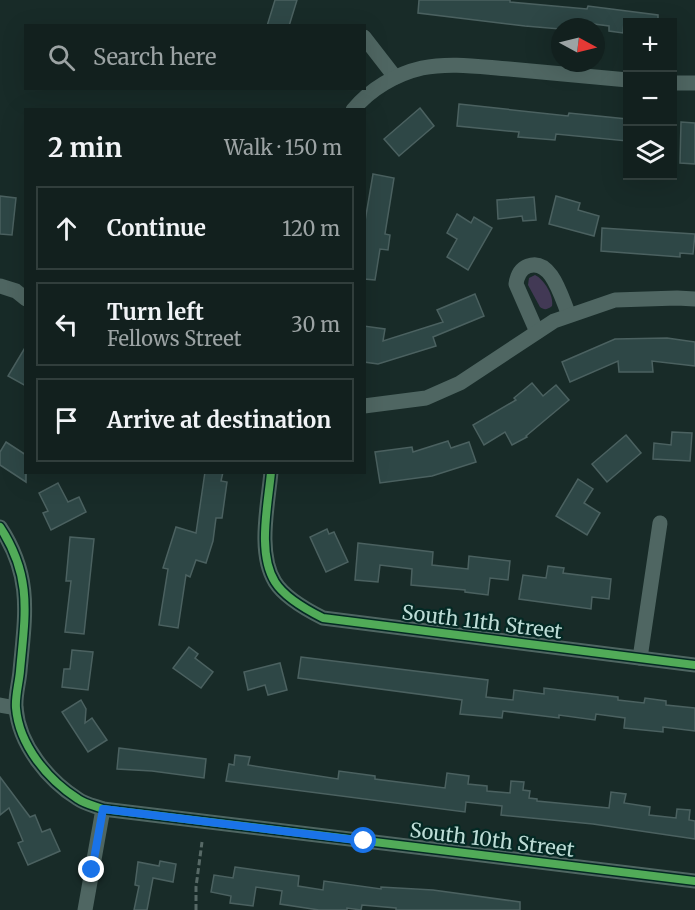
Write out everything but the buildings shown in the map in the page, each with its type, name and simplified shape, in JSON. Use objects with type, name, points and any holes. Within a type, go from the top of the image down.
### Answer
[{"type":"street","points":[[366,40],[395,77]]},
{"type":"street","points":[[355,100],[395,77],[423,68],[454,65],[623,80]]},
{"type":"street","points":[[677,83],[695,83]]},
{"type":"street","points":[[537,332],[516,285],[517,276],[529,266],[537,265],[546,269],[553,276],[569,315]]},
{"type":"street","points":[[0,286],[16,291],[24,297]]},
{"type":"street","points":[[366,406],[426,398],[460,383],[554,321],[615,300],[695,299]]},
{"type":"street","name":"South 11th Street","points":[[271,474],[264,549],[268,567],[275,584],[306,609],[323,618],[695,665]]},
{"type":"street","points":[[640,658],[660,523]]},
{"type":"street","points":[[0,527],[12,544],[24,579],[26,613],[16,708],[0,705]]},
{"type":"street","name":"South 10th Street","points":[[16,708],[31,751],[44,771],[80,801],[103,809],[695,881]]},
{"type":"street","points":[[85,910],[103,809]]},
{"type":"path","points":[[196,910],[196,887],[202,842]]},
{"type":"shaded area","points":[[535,275],[542,280],[550,293],[552,306],[547,309],[540,307],[528,285],[529,278]]},
{"type":"cycle path","points":[[271,474],[265,528],[266,557],[270,570],[275,582],[284,593],[323,618],[695,665]]},
{"type":"cycle path","points":[[0,527],[18,563],[24,597],[24,632],[16,699],[18,722],[29,748],[46,772],[81,801],[103,809],[695,881]]},
{"type":"route","points":[[92,870],[103,809],[364,841]]}]
